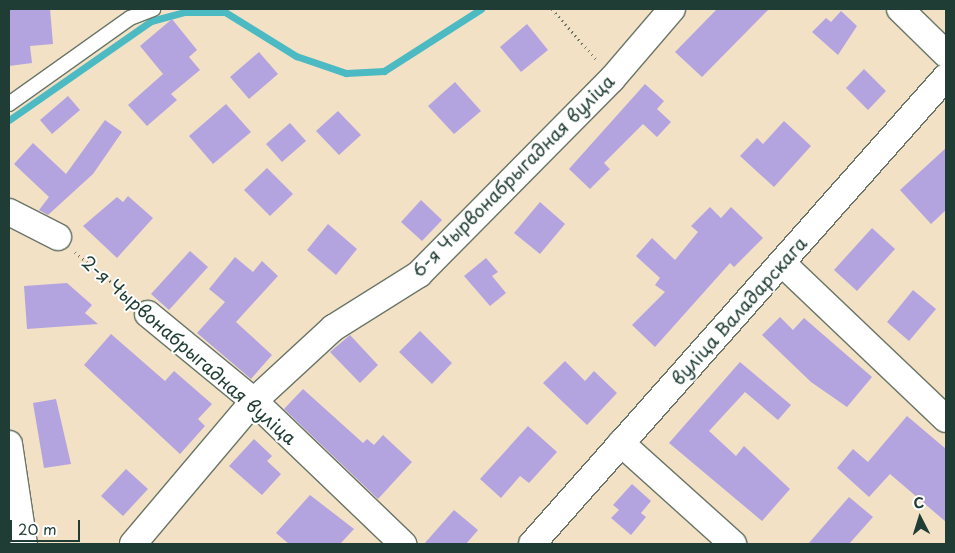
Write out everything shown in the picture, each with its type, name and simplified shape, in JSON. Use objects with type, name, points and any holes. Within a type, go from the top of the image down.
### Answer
[{"type":"street","name":"6-я Чырвонабрыгадная вуліца","points":[[133,544],[254,402],[333,328],[419,274],[612,79],[672,9]]},
{"type":"street","points":[[900,9],[946,54]]},
{"type":"street","name":"вуліца Валадарскага","points":[[532,544],[946,77]]},
{"type":"street","points":[[9,212],[58,237]]},
{"type":"street","points":[[782,263],[946,419]]},
{"type":"street","name":"2-я Чырвонабрыгадная вуліца","points":[[148,314],[254,402],[403,544]]},
{"type":"street","points":[[621,443],[733,544]]},
{"type":"street","points":[[9,444],[24,544]]},
{"type":"lane","points":[[9,104],[130,18],[153,9]]},
{"type":"path","points":[[552,9],[612,79]]},
{"type":"path","name":"2-я Чырвонабрыгадная вуліца","points":[[58,237],[148,314]]},
{"type":"building","points":[[50,9],[53,44],[30,46],[32,63],[9,66],[9,10]]},
{"type":"building","points":[[717,9],[769,9],[702,77],[675,52]]},
{"type":"building","points":[[841,11],[857,26],[838,55],[812,32],[826,18],[831,22]]},
{"type":"building","points":[[172,19],[197,50],[189,57],[200,70],[171,94],[177,100],[147,126],[128,105],[163,74],[140,46]]},
{"type":"building","points":[[527,24],[548,50],[521,72],[500,47]]},
{"type":"building","points":[[259,52],[278,74],[249,99],[230,77]]},
{"type":"building","points":[[864,69],[886,91],[868,110],[846,88]]},
{"type":"building","points":[[455,82],[481,111],[454,134],[428,106]]},
{"type":"building","points":[[645,84],[664,101],[657,109],[671,122],[657,137],[643,124],[604,163],[610,169],[590,189],[569,169]]},
{"type":"building","points":[[68,96],[80,110],[52,134],[40,120]]},
{"type":"building","points":[[226,104],[251,132],[213,164],[189,136]]},
{"type":"building","points":[[338,111],[361,135],[339,155],[316,131]]},
{"type":"building","points":[[105,120],[122,132],[93,174],[48,215],[39,210],[49,197],[14,164],[33,143],[66,174]]},
{"type":"building","points":[[784,121],[811,146],[774,187],[740,156],[757,138],[763,144]]},
{"type":"building","points":[[290,123],[306,141],[282,162],[266,144]]},
{"type":"building","points":[[946,148],[946,210],[931,224],[900,190]]},
{"type":"building","points":[[267,168],[293,194],[270,216],[244,190]]},
{"type":"building","points":[[128,196],[153,218],[117,258],[83,226],[117,197],[123,202]]},
{"type":"building","points":[[421,200],[442,220],[422,241],[401,222]]},
{"type":"building","points":[[540,202],[565,224],[540,254],[514,233]]},
{"type":"building","points":[[710,207],[721,218],[731,207],[763,238],[734,267],[730,263],[655,347],[632,325],[665,292],[655,285],[660,278],[636,256],[652,238],[675,260],[698,232],[691,226]]},
{"type":"building","points":[[328,224],[357,249],[336,275],[307,250]]},
{"type":"building","points":[[872,228],[895,249],[857,291],[834,270]]},
{"type":"building","points":[[190,251],[208,267],[169,310],[151,294]]},
{"type":"building","points":[[235,257],[253,272],[262,261],[278,276],[236,322],[272,355],[251,379],[197,333],[225,302],[209,289]]},
{"type":"building","points":[[486,258],[498,272],[492,276],[506,293],[490,306],[464,276]]},
{"type":"building","points":[[67,283],[92,305],[85,313],[98,324],[27,329],[24,286]]},
{"type":"building","points":[[913,290],[936,309],[909,341],[887,322]]},
{"type":"building","points":[[780,317],[793,330],[804,318],[872,377],[847,407],[811,382],[762,335]]},
{"type":"building","points":[[420,331],[452,363],[432,384],[399,352]]},
{"type":"building","points":[[111,334],[165,381],[174,371],[212,404],[198,419],[205,426],[180,454],[84,365]]},
{"type":"building","points":[[350,335],[378,365],[360,383],[330,352]]},
{"type":"building","points":[[565,361],[585,381],[594,371],[617,393],[587,425],[543,383]]},
{"type":"building","points":[[740,362],[791,405],[778,420],[745,392],[709,431],[736,456],[744,446],[790,489],[762,521],[669,443]]},
{"type":"building","points":[[303,389],[363,443],[367,439],[374,445],[383,435],[412,462],[378,499],[284,409]]},
{"type":"building","points":[[56,399],[71,464],[44,468],[33,403]]},
{"type":"building","points":[[907,416],[946,449],[946,522],[890,474],[869,497],[837,468],[853,449],[868,462]]},
{"type":"building","points":[[528,426],[557,452],[529,483],[520,476],[501,498],[480,479]]},
{"type":"building","points":[[254,439],[272,456],[267,461],[281,474],[262,495],[229,466]]},
{"type":"building","points":[[126,469],[148,489],[123,516],[101,496]]},
{"type":"building","points":[[632,484],[651,501],[641,513],[646,517],[631,535],[611,518],[619,510],[613,505]]},
{"type":"building","points":[[310,495],[354,529],[340,544],[289,544],[276,533]]},
{"type":"building","points":[[849,497],[873,517],[849,544],[808,544]]},
{"type":"building","points":[[454,510],[478,530],[466,544],[424,544]]},
{"type":"waterway","points":[[9,120],[151,21],[184,12],[225,12],[296,56],[346,73],[384,71],[481,9]]}]
